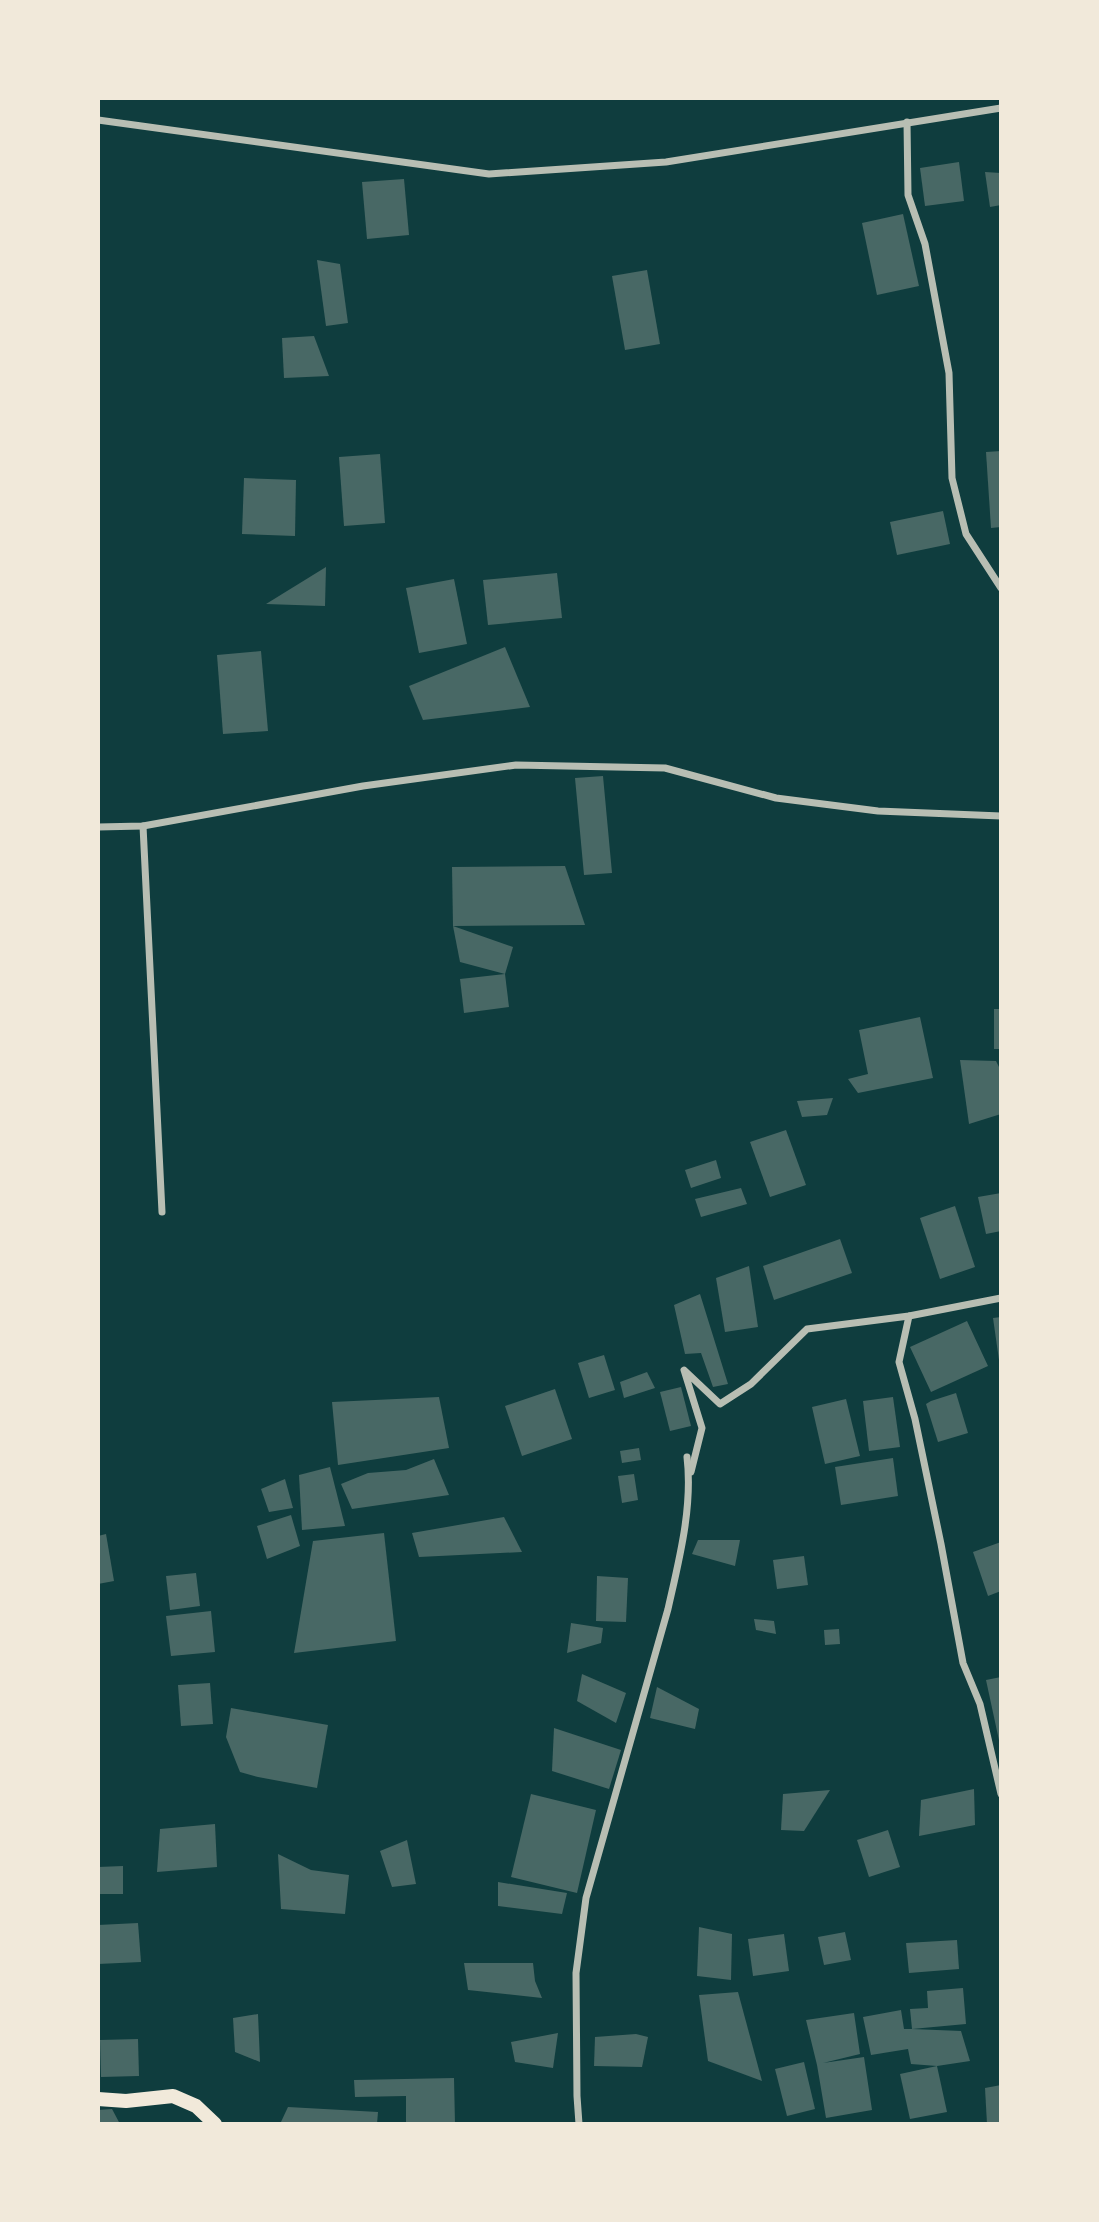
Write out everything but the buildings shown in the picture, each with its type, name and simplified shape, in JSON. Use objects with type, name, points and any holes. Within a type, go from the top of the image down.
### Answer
[{"type":"main road","points":[[98,2099],[126,2101],[173,2096],[196,2106],[215,2124]]},
{"type":"street","points":[[98,120],[489,174],[666,162],[1001,108]]},
{"type":"street","points":[[907,122],[908,195],[925,244],[949,373],[952,478],[966,534],[1001,587]]},
{"type":"street","points":[[98,827],[144,826],[363,786],[516,765],[665,768],[776,798],[878,811],[1001,816]]},
{"type":"street","points":[[144,826],[162,1212]]},
{"type":"street","points":[[579,2124],[576,1973],[586,1898],[668,1609],[690,1479],[702,1428],[684,1370],[720,1404],[751,1384],[807,1329],[909,1316],[1001,1298]]},
{"type":"street","points":[[909,1316],[899,1362],[915,1419],[963,1663],[980,1704],[1001,1794]]},
{"type":"street","points":[[687,1457],[690,1479]]}]
